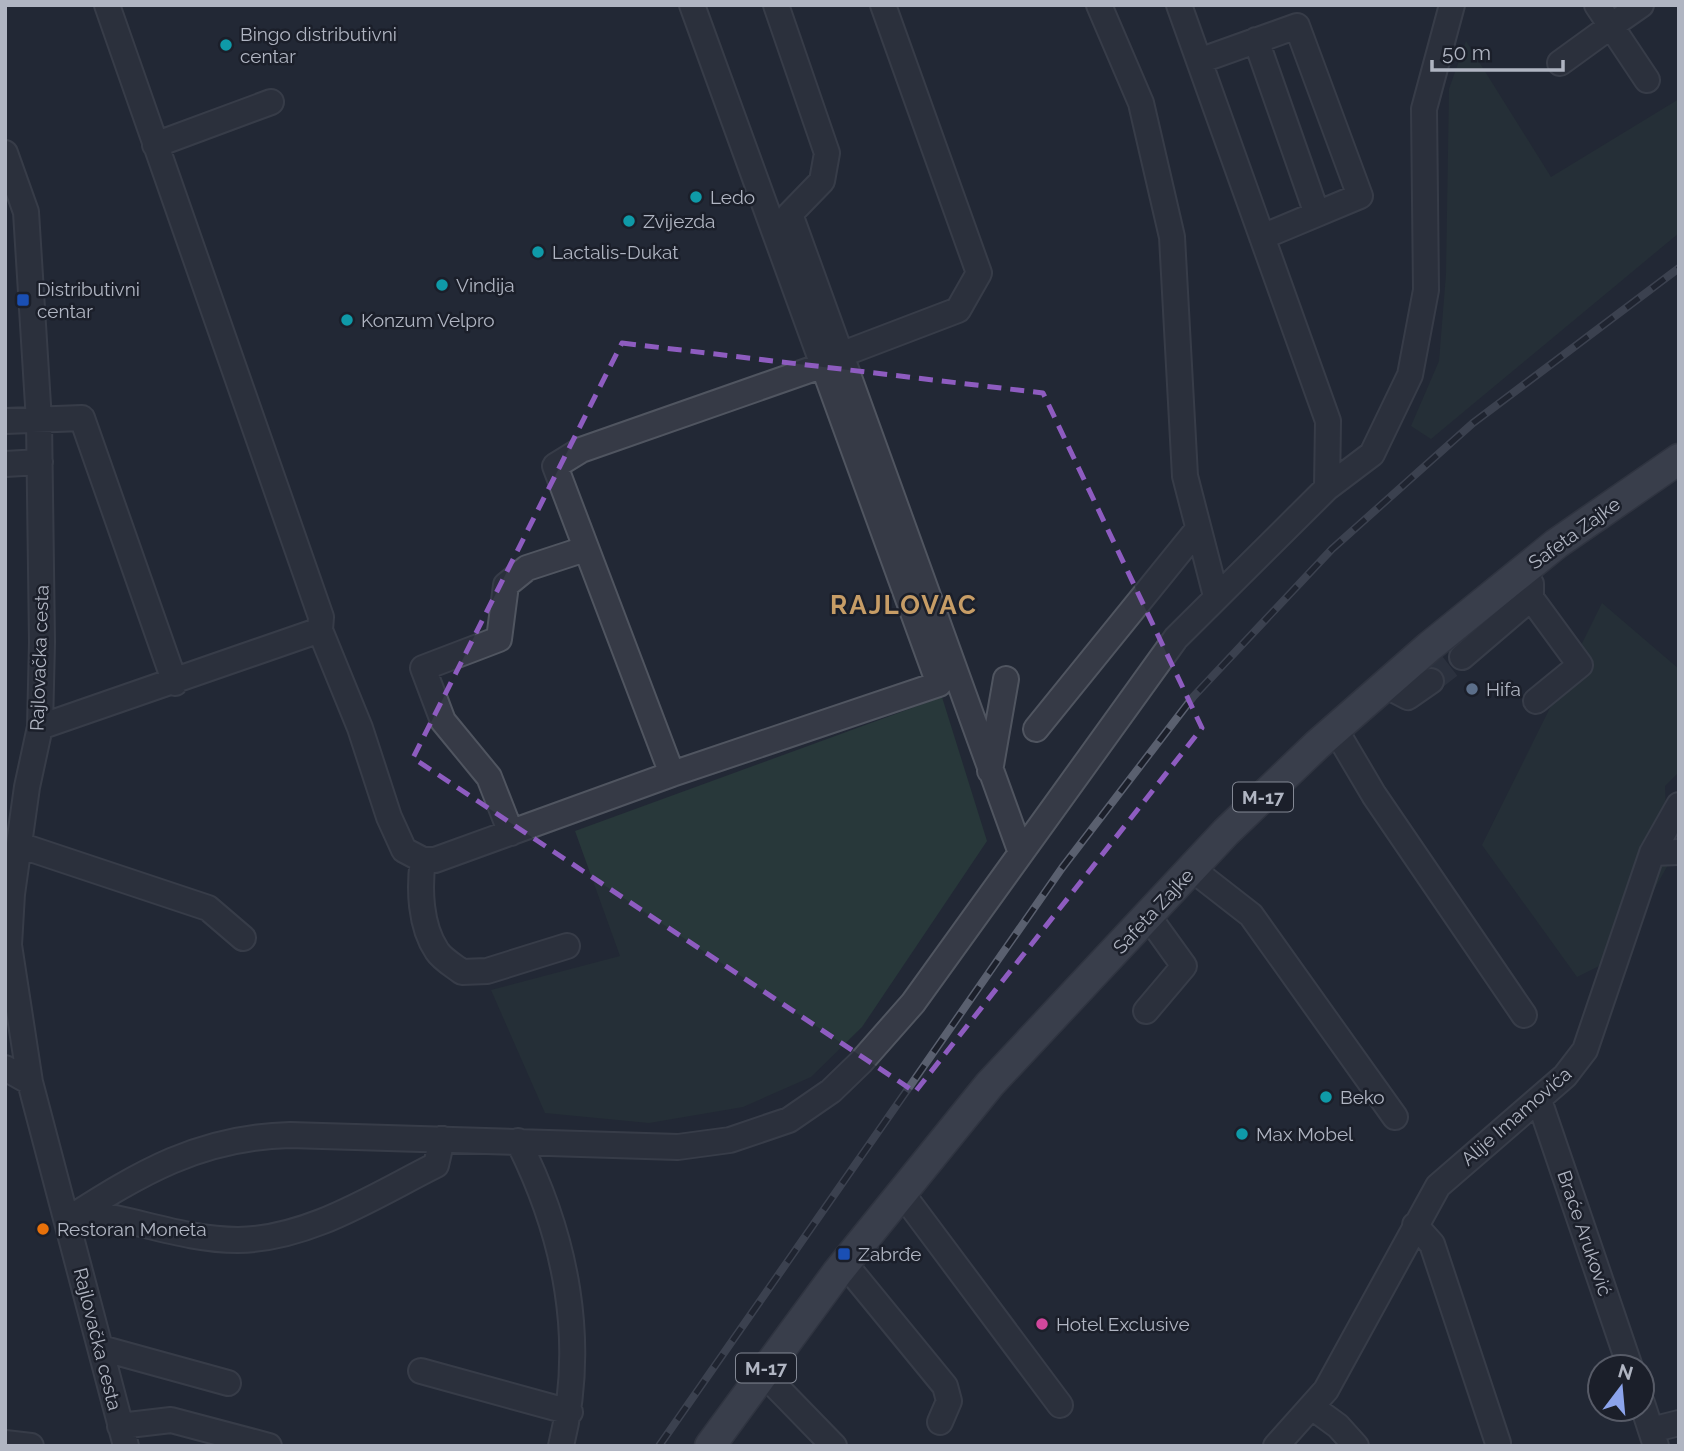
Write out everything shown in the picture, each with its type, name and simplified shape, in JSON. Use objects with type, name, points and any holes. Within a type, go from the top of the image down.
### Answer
[{"type":"main road","name":"Safeta Zajke","points":[[710,1446],[845,1264],[990,1084],[1192,869],[1335,729],[1385,685],[1532,562],[1679,459]]},
{"type":"street","points":[[107,5],[321,617],[320,630],[360,729],[389,817],[404,850],[423,860],[435,860],[672,774],[939,684],[830,361],[790,214],[822,181],[827,153],[776,5]]},
{"type":"street","points":[[692,5],[1021,853]]},
{"type":"street","points":[[672,774],[555,466],[580,450],[830,361],[958,310],[979,273],[883,5]]},
{"type":"street","points":[[1099,5],[1141,103],[1172,237],[1185,476],[1216,596]]},
{"type":"street","points":[[1179,5],[1328,421],[1327,488]]},
{"type":"street","points":[[1560,63],[1604,16],[1641,5]]},
{"type":"street","points":[[74,1216],[114,1189],[165,1161],[237,1139],[290,1135],[678,1147],[730,1140],[789,1120],[831,1091],[913,1003],[1151,670],[1216,596],[1327,488],[1372,454],[1410,375],[1426,290],[1424,109],[1453,8]]},
{"type":"street","points":[[1604,16],[1647,80]]},
{"type":"street","points":[[1199,61],[1297,26],[1360,196],[1262,237]]},
{"type":"street","points":[[1256,40],[1317,214]]},
{"type":"street","points":[[155,145],[271,102]]},
{"type":"street","name":"Rajlovačka cesta","points":[[5,153],[12,197],[26,212],[40,461],[40,727],[19,845],[9,945],[30,1082],[74,1216],[101,1348],[123,1436]]},
{"type":"street","points":[[5,421],[82,418],[175,683]]},
{"type":"street","points":[[5,464],[40,461]]},
{"type":"street","points":[[1036,729],[1198,529]]},
{"type":"street","points":[[512,833],[489,777],[443,722],[423,668],[499,639],[506,585],[527,568],[585,549]]},
{"type":"street","points":[[1532,562],[1531,598],[1580,665],[1535,701]]},
{"type":"street","points":[[1462,657],[1531,598]]},
{"type":"street","points":[[40,727],[175,683],[320,630]]},
{"type":"street","points":[[990,771],[1006,679]]},
{"type":"street","points":[[1385,685],[1408,697],[1431,681]]},
{"type":"street","points":[[1335,729],[1374,795],[1524,1015]]},
{"type":"street","name":"Alije Imamovića","points":[[1276,1446],[1325,1390],[1438,1186],[1565,1076],[1585,1050],[1652,853],[1679,805]]},
{"type":"street","points":[[19,845],[208,908],[243,938]]},
{"type":"street","points":[[1652,853],[1679,852]]},
{"type":"street","points":[[423,860],[420,881],[423,914],[437,952],[462,972],[487,971],[567,946]]},
{"type":"street","points":[[1192,869],[1251,915],[1395,1117]]},
{"type":"street","points":[[1146,1011],[1184,966],[1148,916]]},
{"type":"street","points":[[5,1068],[30,1082]]},
{"type":"street","name":"Braće Aruković","points":[[1539,1100],[1625,1353]]},
{"type":"street","points":[[74,1216],[111,1216],[167,1232],[238,1240],[300,1231],[436,1165],[442,1139]]},
{"type":"street","points":[[518,1141],[536,1177],[554,1228],[566,1287],[575,1353],[570,1412],[561,1446]]},
{"type":"street","points":[[901,1192],[1060,1405]]},
{"type":"street","points":[[1415,1225],[1432,1244],[1498,1443]]},
{"type":"street","points":[[845,1264],[945,1386],[949,1401],[940,1422]]},
{"type":"street","points":[[101,1348],[228,1383]]},
{"type":"street","points":[[421,1371],[570,1412]]},
{"type":"street","points":[[763,1373],[834,1446]]},
{"type":"street","points":[[1312,1407],[1332,1420],[1356,1446]]},
{"type":"street","points":[[123,1436],[171,1420],[269,1446]]},
{"type":"street","points":[[1654,1438],[1679,1423]]},
{"type":"street","points":[[5,1443],[31,1446]]},
{"type":"highlighted area","points":[[622,343],[1043,393],[1202,728],[915,1092],[413,758]]},
{"type":"shaded area","points":[[1466,41],[1551,177],[1679,99],[1679,233],[1431,439],[1411,426],[1439,361],[1446,274],[1449,89]]},
{"type":"shaded area","points":[[1602,603],[1679,669],[1679,772],[1665,786],[1668,865],[1615,958],[1577,977],[1482,845]]},
{"type":"shaded area","points":[[942,697],[987,841],[862,1027],[811,1077],[743,1107],[649,1123],[545,1113],[491,990],[620,956],[575,831]]},
{"type":"tunnel","points":[[1431,681],[1462,657]]},
{"type":"railway","points":[[659,1446],[1062,868],[1193,697],[1332,549],[1473,423],[1679,268]]},
{"type":"place","name":"Bingo distributivni centar","points":[[226,45]]},
{"type":"place","name":"Ledo","points":[[696,197]]},
{"type":"place","name":"Zvijezda","points":[[629,221]]},
{"type":"place","name":"Lactalis-Dukat","points":[[538,252]]},
{"type":"place","name":"Vindija","points":[[442,285]]},
{"type":"place","name":"Distributivni centar","points":[[23,300]]},
{"type":"place","name":"Konzum Velpro","points":[[347,320]]},
{"type":"place","name":"Hifa","points":[[1472,689]]},
{"type":"place","name":"Beko","points":[[1326,1097]]},
{"type":"place","name":"Max Mobel","points":[[1242,1134]]},
{"type":"place","name":"Restoran Moneta","points":[[43,1229]]},
{"type":"place","name":"Zabrđe","points":[[844,1254]]},
{"type":"place","name":"Hotel Exclusive","points":[[1042,1324]]},
{"type":"district","name":"RAJLOVAC","points":[[904,605]]}]
